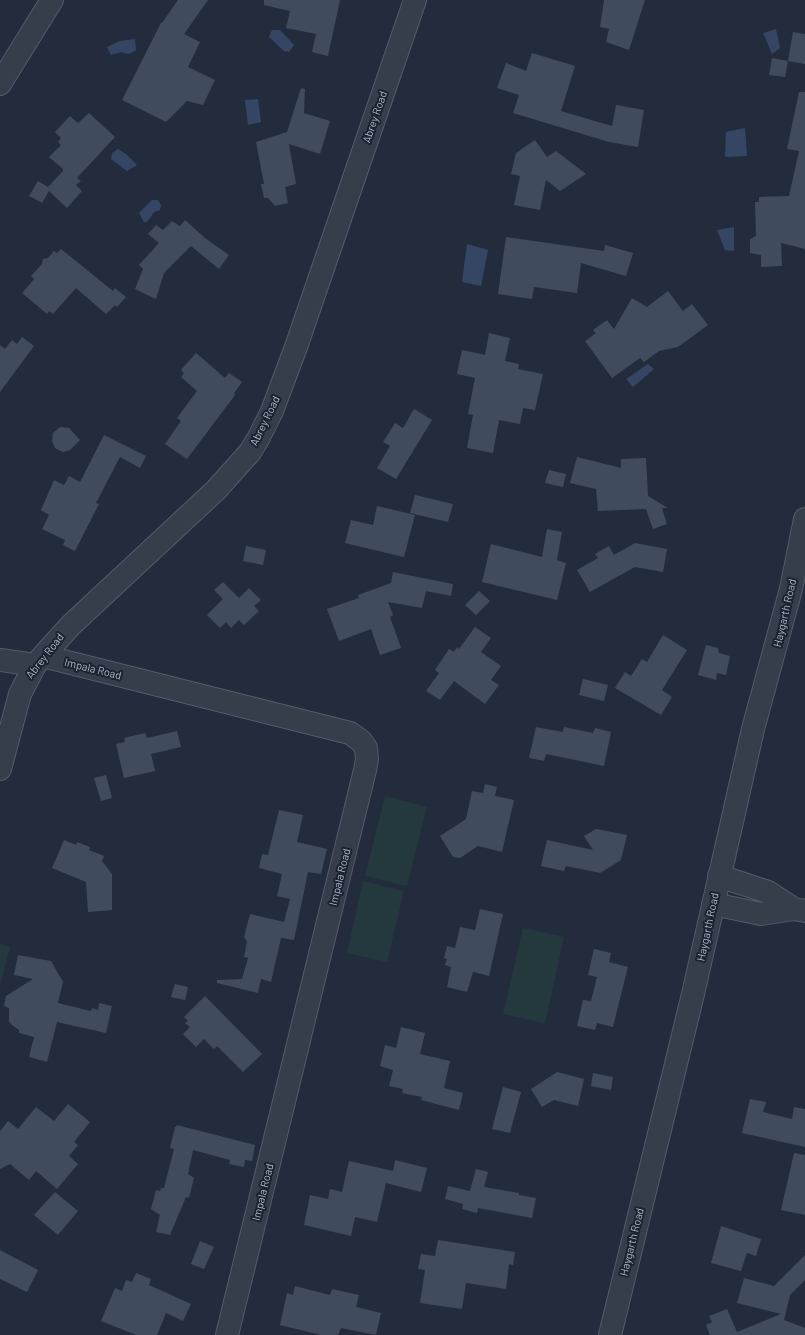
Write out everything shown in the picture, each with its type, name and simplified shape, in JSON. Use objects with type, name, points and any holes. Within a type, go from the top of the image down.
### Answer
[{"type":"street","points":[[0,84],[52,0]]},
{"type":"street","name":"Abrey Road","points":[[0,769],[20,694],[39,661],[70,625],[230,475],[250,452],[258,439],[272,412],[296,347],[415,0]]},
{"type":"street","name":"Haygarth Road","points":[[610,1335],[689,1009],[753,729],[789,597],[805,519]]},
{"type":"street","name":"Impala Road","points":[[0,660],[39,661],[350,733],[361,741],[366,748],[367,759],[365,770],[227,1335]]},
{"type":"street","points":[[719,876],[768,892],[800,910]]},
{"type":"street","points":[[713,904],[762,914],[800,910]]},
{"type":"green space","points":[[385,796],[427,807],[407,886],[365,876]]},
{"type":"green space","points":[[363,881],[404,891],[387,962],[347,953]]},
{"type":"green space","points":[[523,928],[564,937],[545,1023],[503,1014]]},
{"type":"green space","points":[[0,944],[10,947],[0,987]]},
{"type":"water","points":[[776,29],[780,48],[772,54],[763,33]]},
{"type":"water","points":[[272,30],[280,30],[294,45],[289,52],[284,51],[269,37]]},
{"type":"water","points":[[135,39],[136,50],[129,54],[121,52],[111,55],[107,47],[120,41]]},
{"type":"water","points":[[258,99],[261,122],[248,125],[245,100]]},
{"type":"water","points":[[745,128],[747,156],[725,157],[726,132]]},
{"type":"water","points":[[118,149],[127,155],[137,165],[127,171],[111,159],[112,153]]},
{"type":"water","points":[[152,200],[158,200],[161,205],[160,210],[154,212],[147,222],[144,222],[139,213]]},
{"type":"water","points":[[734,227],[734,251],[725,250],[717,230]]},
{"type":"water","points":[[467,244],[488,250],[481,286],[462,282]]},
{"type":"water","points":[[648,364],[654,369],[633,387],[626,379]]},
{"type":"building","points":[[178,0],[208,0],[184,34],[200,42],[188,67],[215,80],[203,105],[187,101],[166,122],[122,100],[161,23]]},
{"type":"building","points":[[264,0],[340,0],[328,56],[312,52],[316,34],[286,28],[290,11],[264,5]]},
{"type":"building","points":[[604,0],[645,0],[629,50],[606,42],[609,29],[600,27]]},
{"type":"building","points":[[793,32],[805,34],[805,64],[788,61]]},
{"type":"building","points":[[532,53],[575,66],[561,111],[612,126],[616,105],[644,110],[638,147],[609,142],[513,113],[519,95],[497,88],[506,63],[526,71]]},
{"type":"building","points":[[772,58],[788,61],[785,77],[769,75]]},
{"type":"building","points":[[301,88],[305,89],[304,113],[330,121],[320,154],[289,144],[296,184],[285,187],[288,203],[275,206],[268,198],[264,198],[261,184],[264,184],[256,142],[287,132]]},
{"type":"building","points":[[799,92],[805,92],[805,249],[781,243],[782,266],[761,267],[761,255],[750,253],[750,239],[756,236],[755,202],[759,202],[759,197],[789,196],[799,151],[787,149]]},
{"type":"building","points":[[89,113],[115,137],[77,178],[81,181],[76,185],[82,191],[67,208],[49,191],[42,203],[29,196],[38,181],[48,187],[63,171],[63,169],[49,157],[61,145],[58,142],[61,138],[55,132],[70,116],[78,123]]},
{"type":"building","points":[[535,140],[547,157],[556,151],[586,174],[560,191],[546,180],[540,210],[514,205],[520,176],[511,174],[516,153]]},
{"type":"building","points":[[185,220],[205,238],[229,255],[219,269],[191,246],[164,273],[156,299],[135,289],[143,269],[139,265],[159,243],[148,234],[156,225],[163,230],[172,221],[180,226]]},
{"type":"building","points":[[506,237],[604,251],[605,245],[633,253],[626,276],[581,263],[577,293],[534,287],[532,299],[498,294]]},
{"type":"building","points":[[61,249],[113,291],[115,288],[126,297],[117,307],[115,305],[106,314],[76,288],[53,314],[49,311],[47,314],[22,293],[34,279],[31,276],[42,264],[43,259],[48,258],[54,251],[57,253]]},
{"type":"building","points":[[668,291],[683,311],[692,304],[708,325],[678,347],[659,351],[644,362],[640,358],[612,378],[585,341],[596,333],[593,330],[607,320],[614,329],[632,298],[647,307]]},
{"type":"building","points":[[489,333],[510,338],[505,361],[519,364],[518,369],[543,374],[535,410],[523,408],[520,424],[499,420],[493,453],[467,448],[473,415],[468,414],[475,378],[457,374],[462,350],[485,355]]},
{"type":"building","points":[[22,337],[34,346],[0,392],[0,345],[5,349],[12,340],[17,344]]},
{"type":"building","points":[[196,353],[225,378],[229,373],[242,382],[234,393],[235,395],[187,459],[165,444],[181,421],[177,418],[197,391],[181,377],[184,373],[181,370]]},
{"type":"building","points":[[414,409],[432,420],[396,479],[377,468],[390,446],[383,442],[395,423],[403,428]]},
{"type":"building","points":[[60,427],[69,428],[80,440],[70,450],[63,452],[55,448],[52,441],[53,433]]},
{"type":"building","points":[[104,435],[146,456],[140,468],[120,457],[96,503],[99,504],[75,551],[63,545],[65,540],[42,529],[49,515],[41,510],[54,480],[64,485],[69,476],[80,482]]},
{"type":"building","points":[[577,457],[621,468],[621,459],[646,458],[648,496],[668,508],[662,508],[667,524],[653,529],[646,509],[598,511],[596,489],[570,483]]},
{"type":"building","points":[[549,470],[566,474],[563,487],[545,483]]},
{"type":"building","points":[[415,495],[453,504],[448,522],[410,513]]},
{"type":"building","points":[[377,506],[415,515],[404,557],[345,543],[351,520],[373,525]]},
{"type":"building","points":[[547,529],[562,532],[557,560],[566,563],[557,600],[482,582],[491,544],[542,557]]},
{"type":"building","points":[[635,543],[667,549],[663,572],[635,567],[590,592],[577,570],[598,558],[595,554],[609,546],[614,555]]},
{"type":"building","points":[[246,546],[266,550],[263,565],[243,561]]},
{"type":"building","points":[[393,572],[453,584],[451,596],[426,591],[422,608],[388,602],[393,615],[390,617],[401,648],[380,655],[371,629],[339,641],[327,609],[359,598],[358,595],[391,583]]},
{"type":"building","points":[[223,582],[239,598],[249,588],[261,600],[254,606],[259,611],[244,625],[239,620],[231,628],[226,622],[220,628],[207,615],[223,599],[214,590]]},
{"type":"building","points":[[479,591],[490,601],[476,615],[465,605]]},
{"type":"building","points":[[475,627],[491,638],[481,652],[501,666],[491,680],[499,685],[485,704],[454,681],[440,700],[426,691],[439,673],[435,670],[449,649],[454,652],[457,647],[459,649]]},
{"type":"building","points":[[663,635],[687,650],[662,690],[672,697],[661,715],[615,688],[625,672],[631,676],[642,659],[647,662]]},
{"type":"building","points":[[706,645],[718,648],[719,653],[730,656],[726,675],[717,673],[716,680],[698,675]]},
{"type":"building","points":[[583,679],[608,685],[604,701],[579,695]]},
{"type":"building","points":[[536,727],[563,732],[564,727],[593,733],[595,728],[611,732],[604,766],[546,754],[544,761],[529,758]]},
{"type":"building","points":[[177,731],[181,747],[151,754],[155,771],[124,778],[116,744],[125,742],[124,738],[145,733],[147,738]]},
{"type":"building","points":[[106,775],[112,798],[101,801],[94,778]]},
{"type":"building","points":[[485,784],[497,787],[495,796],[514,800],[502,852],[478,846],[460,858],[453,857],[440,836],[466,819],[472,791],[483,793]]},
{"type":"building","points":[[279,810],[303,815],[297,842],[327,849],[321,874],[308,872],[294,940],[281,938],[271,982],[261,979],[258,993],[217,983],[217,980],[242,979],[248,958],[244,957],[247,942],[244,937],[250,914],[284,922],[290,899],[277,896],[282,874],[259,868],[262,854],[268,855]]},
{"type":"building","points":[[596,829],[627,835],[621,860],[600,873],[566,866],[564,871],[541,866],[547,840],[593,850],[584,836]]},
{"type":"building","points":[[64,840],[76,845],[77,842],[90,847],[89,850],[104,856],[102,861],[112,874],[112,910],[88,912],[86,882],[52,868]]},
{"type":"building","points":[[480,909],[503,914],[489,976],[473,972],[467,992],[447,987],[451,967],[445,965],[447,959],[444,958],[447,946],[455,948],[460,927],[475,930]]},
{"type":"building","points":[[594,949],[611,953],[609,962],[628,967],[613,1027],[597,1023],[595,1030],[577,1026],[583,1000],[591,1001],[597,977],[588,975]]},
{"type":"building","points":[[18,955],[51,961],[63,982],[58,1003],[91,1011],[92,1008],[98,1010],[99,1003],[112,1006],[106,1033],[57,1022],[47,1062],[29,1057],[34,1037],[19,1033],[19,1030],[9,1022],[9,1008],[4,1006],[6,996],[33,979],[14,975]]},
{"type":"building","points":[[175,984],[188,987],[185,1000],[171,997]]},
{"type":"building","points":[[205,996],[262,1054],[243,1072],[217,1046],[214,1049],[204,1039],[196,1047],[183,1034],[190,1027],[185,1023],[188,1021],[184,1017]]},
{"type":"building","points":[[401,1027],[425,1033],[420,1054],[450,1061],[444,1088],[463,1093],[459,1110],[421,1100],[422,1097],[402,1093],[403,1089],[389,1086],[393,1070],[380,1066],[385,1045],[396,1048]]},
{"type":"building","points":[[557,1072],[584,1079],[578,1106],[554,1100],[542,1107],[531,1089]]},
{"type":"building","points":[[593,1073],[613,1077],[611,1090],[591,1086]]},
{"type":"building","points":[[503,1087],[521,1092],[510,1133],[492,1129]]},
{"type":"building","points":[[750,1099],[766,1102],[763,1112],[792,1119],[794,1107],[805,1109],[805,1147],[742,1133]]},
{"type":"building","points":[[68,1104],[90,1122],[74,1142],[78,1145],[69,1156],[78,1164],[57,1189],[36,1171],[29,1180],[10,1164],[0,1169],[0,1131],[8,1121],[18,1129],[36,1107],[54,1121]]},
{"type":"building","points":[[177,1125],[255,1145],[252,1161],[245,1160],[244,1167],[229,1164],[230,1160],[193,1150],[188,1174],[194,1178],[189,1198],[186,1197],[170,1235],[156,1232],[160,1215],[151,1209],[156,1190],[160,1191],[161,1188],[164,1188],[174,1149],[170,1148],[175,1127]]},
{"type":"building","points":[[794,1153],[805,1155],[805,1215],[781,1210]]},
{"type":"building","points":[[395,1160],[427,1168],[421,1192],[386,1183],[377,1222],[355,1217],[351,1236],[304,1225],[310,1195],[328,1199],[330,1189],[342,1192],[349,1161],[393,1171]]},
{"type":"building","points":[[476,1169],[488,1172],[484,1187],[519,1193],[519,1195],[536,1198],[532,1218],[478,1208],[477,1213],[462,1209],[463,1204],[445,1199],[448,1186],[470,1191]]},
{"type":"building","points":[[55,1192],[78,1211],[58,1235],[34,1215]]},
{"type":"building","points":[[721,1226],[761,1239],[756,1256],[747,1253],[741,1271],[711,1263]]},
{"type":"building","points":[[438,1240],[515,1252],[513,1265],[509,1264],[506,1289],[466,1283],[462,1309],[420,1303],[425,1270],[418,1269],[421,1254],[435,1256]]},
{"type":"building","points":[[200,1241],[214,1247],[204,1269],[191,1264]]},
{"type":"building","points":[[0,1250],[38,1270],[27,1292],[0,1279]]},
{"type":"building","points":[[805,1255],[805,1280],[790,1295],[784,1320],[805,1328],[805,1335],[710,1335],[706,1325],[712,1322],[709,1316],[727,1309],[737,1332],[781,1314],[737,1303],[744,1278],[774,1286]]},
{"type":"building","points":[[136,1273],[151,1279],[149,1285],[191,1304],[183,1321],[166,1313],[157,1335],[136,1335],[101,1321],[115,1288],[122,1291],[126,1280],[132,1282]]},
{"type":"building","points":[[295,1286],[330,1295],[332,1289],[359,1295],[356,1307],[381,1313],[376,1335],[341,1328],[338,1335],[321,1335],[280,1325],[287,1293],[293,1295]]}]
